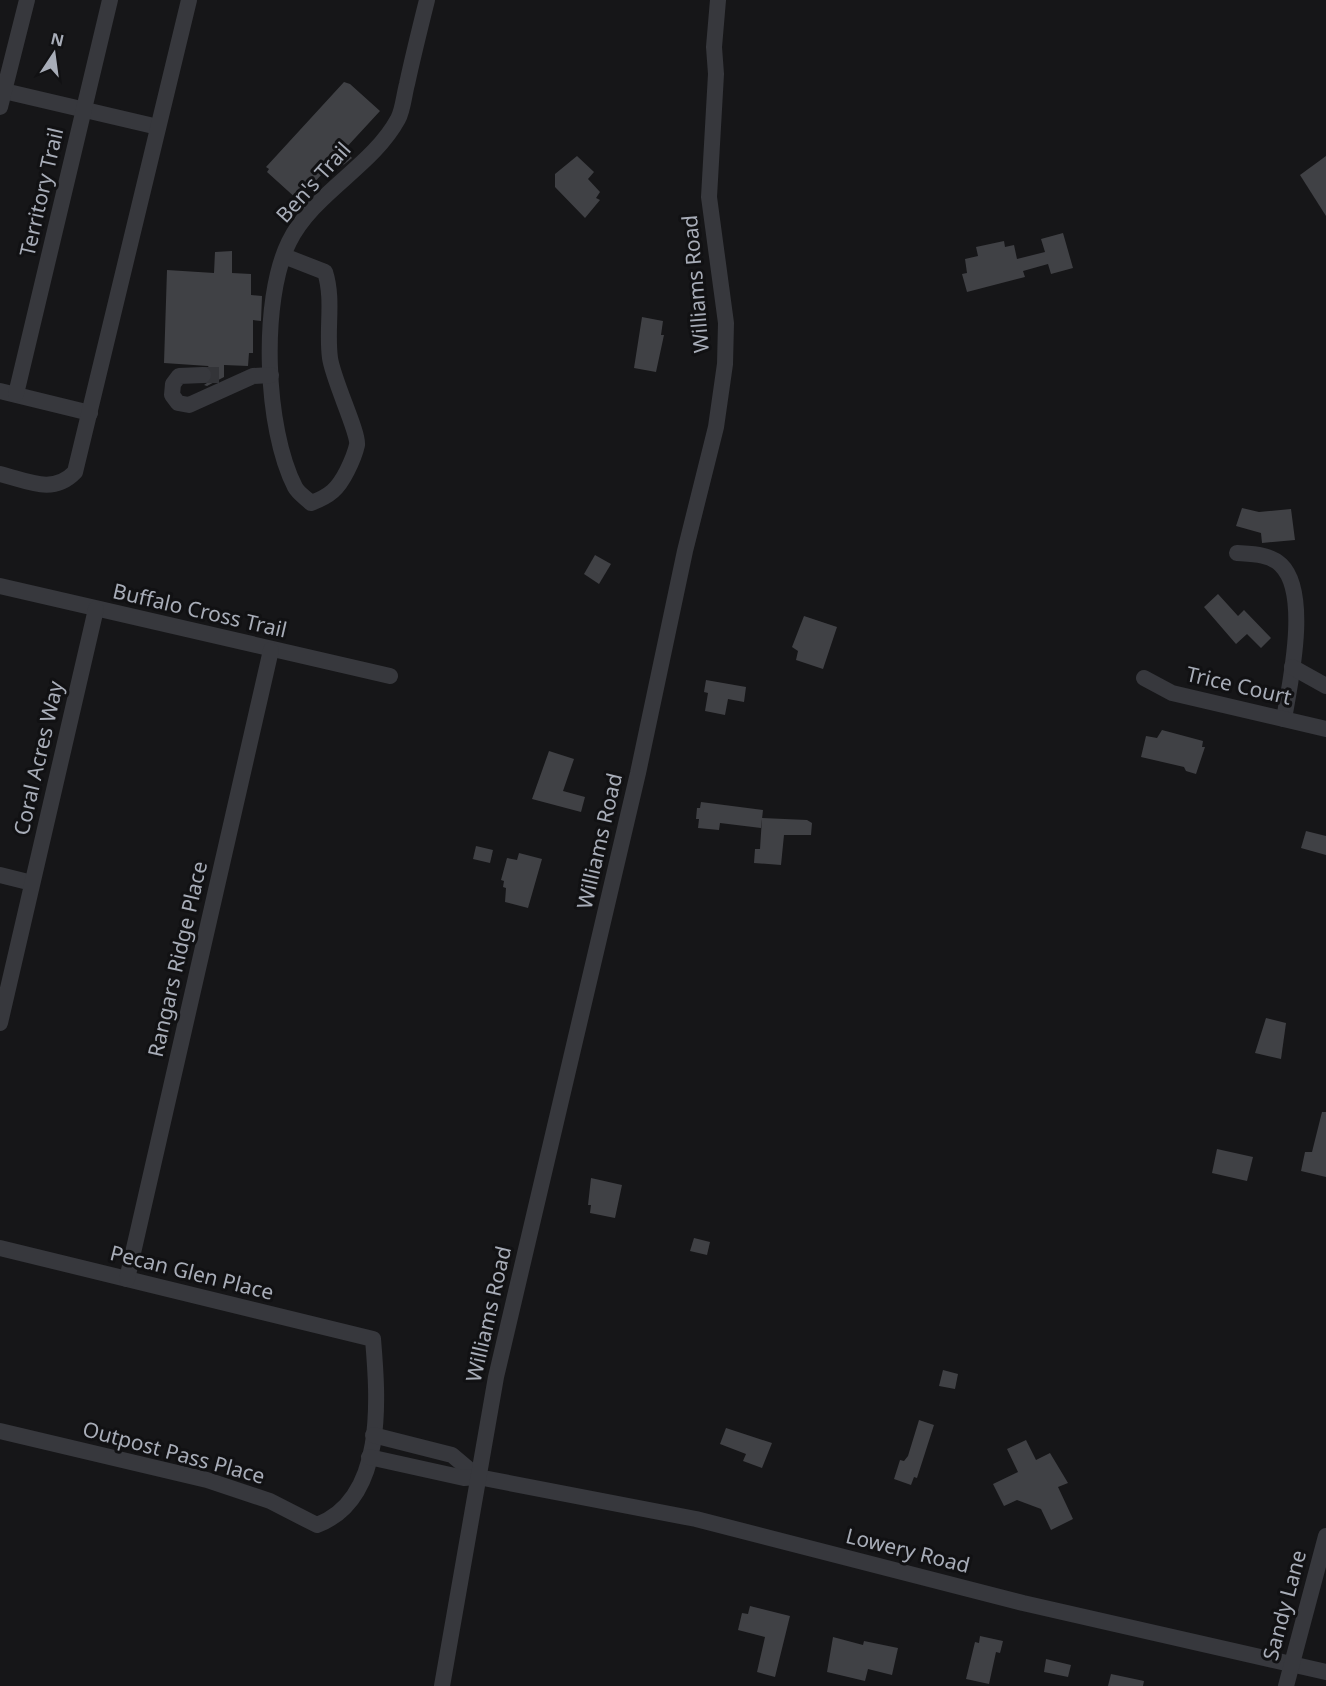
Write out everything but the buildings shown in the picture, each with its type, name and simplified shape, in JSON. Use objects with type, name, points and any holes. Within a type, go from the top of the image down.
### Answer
[{"type":"street","points":[[27,0],[1,96],[84,110],[158,128]]},
{"type":"street","name":"Territory Trail","points":[[8,393],[84,110],[110,0]]},
{"type":"street","points":[[0,474],[50,486],[65,482],[75,472],[189,0]]},
{"type":"street","name":"Ben's Trail","points":[[284,256],[325,272],[329,285],[330,358],[336,386],[356,432],[357,444],[341,482],[330,496],[311,503],[296,489],[277,430],[271,375],[273,295],[284,256],[290,241],[307,218],[384,139],[398,118],[427,0]]},
{"type":"street","name":"Williams Road","points":[[442,1686],[496,1377],[636,784],[685,551],[716,427],[725,364],[726,323],[709,197],[716,74],[714,47],[718,0]]},
{"type":"street","points":[[203,375],[179,376],[172,384],[172,395],[178,403],[189,405],[253,376]]},
{"type":"street","points":[[224,375],[271,375]]},
{"type":"street","points":[[8,393],[90,414]]},
{"type":"street","points":[[1237,553],[1261,555],[1280,563],[1289,574],[1295,599],[1292,667],[1284,719]]},
{"type":"street","name":"Buffalo Cross Trail","points":[[0,586],[390,676]]},
{"type":"street","name":"Coral Acres Way","points":[[0,1023],[96,609]]},
{"type":"street","name":"Rangars Ridge Place","points":[[127,1279],[271,650]]},
{"type":"street","points":[[1292,667],[1326,686]]},
{"type":"street","name":"Trice Court","points":[[1144,678],[1172,693],[1326,729]]},
{"type":"street","points":[[0,875],[32,883]]},
{"type":"street","name":"Pecan Glen Place","points":[[0,1248],[373,1339],[378,1392],[373,1435]]},
{"type":"street","name":"Outpost Pass Place","points":[[0,1431],[207,1480],[270,1502],[317,1525],[333,1519],[358,1490],[369,1457]]},
{"type":"street","points":[[369,1457],[373,1435]]},
{"type":"street","name":"Lowery Road","points":[[373,1435],[452,1455],[478,1477]]},
{"type":"street","name":"Lowery Road","points":[[369,1457],[464,1478],[478,1477],[696,1519],[1023,1603],[1291,1666],[1326,1672]]},
{"type":"street","name":"Sandy Lane","points":[[1286,1686],[1326,1536]]},
{"type":"tunnel","points":[[203,375],[224,375]]}]
